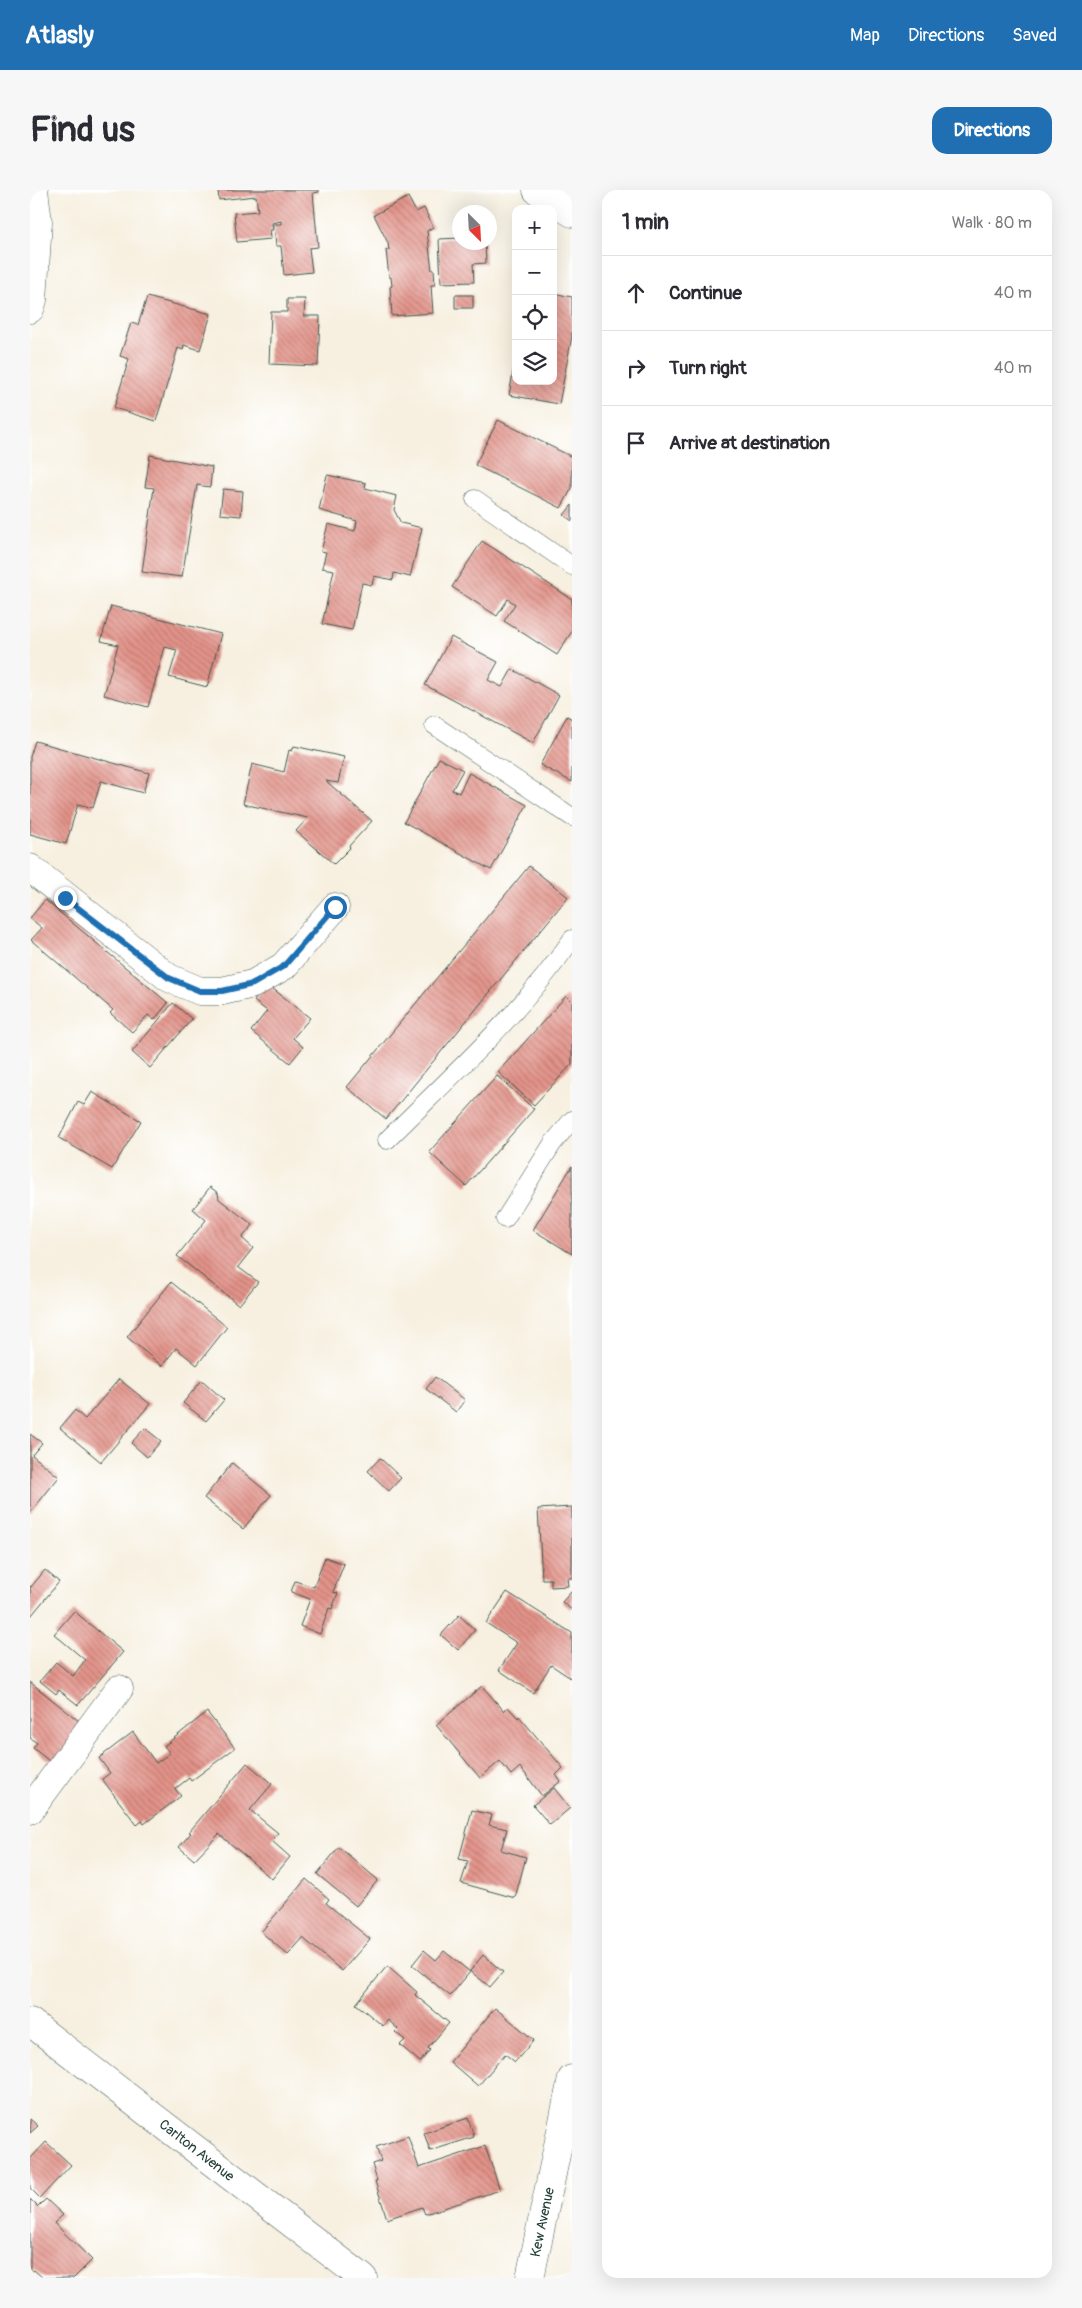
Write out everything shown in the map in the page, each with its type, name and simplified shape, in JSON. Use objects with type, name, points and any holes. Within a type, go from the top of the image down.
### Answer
[{"type":"street","points":[[30,309],[33,300],[38,222],[34,190]]},
{"type":"street","points":[[537,190],[572,213]]},
{"type":"street","points":[[30,868],[169,978],[200,991],[222,991],[253,984],[284,966],[335,907]]},
{"type":"street","points":[[30,1810],[119,1689]]},
{"type":"street","name":"Carlton Avenue","points":[[30,2022],[363,2278]]},
{"type":"street","name":"Kew Avenue","points":[[530,2278],[572,2079]]},
{"type":"lane","points":[[475,499],[572,566]]},
{"type":"lane","points":[[434,725],[572,817]]},
{"type":"lane","points":[[387,1140],[529,995],[554,966],[572,939]]},
{"type":"lane","points":[[505,1219],[553,1143],[572,1120]]},
{"type":"building","points":[[218,190],[319,190],[319,192],[313,193],[318,247],[309,248],[312,272],[284,275],[281,246],[276,246],[274,224],[281,224],[281,221],[272,223],[273,230],[270,230],[271,239],[237,242],[234,213],[258,211],[256,196],[219,200]]},
{"type":"building","points":[[408,197],[416,212],[424,208],[433,227],[427,231],[432,270],[434,270],[435,285],[431,285],[433,313],[392,316],[390,287],[392,286],[386,250],[389,250],[388,243],[374,215]]},
{"type":"building","points":[[452,238],[452,250],[485,250],[486,263],[473,264],[474,282],[441,283],[439,239]]},
{"type":"building","points":[[557,294],[572,297],[572,336],[559,404],[509,395],[512,378],[512,385],[557,385]]},
{"type":"building","points":[[455,295],[473,295],[473,308],[455,308]]},
{"type":"building","points":[[147,297],[211,314],[200,350],[184,345],[183,350],[178,348],[156,421],[114,408],[129,359],[120,356],[131,323],[138,325]]},
{"type":"building","points":[[287,299],[305,299],[304,316],[320,316],[318,366],[269,364],[271,312],[287,312]]},
{"type":"building","points":[[498,420],[572,457],[572,488],[561,508],[475,465]]},
{"type":"building","points":[[150,455],[212,467],[210,487],[197,485],[182,577],[142,572],[154,488],[145,487]]},
{"type":"building","points":[[327,475],[366,483],[365,488],[397,496],[394,510],[401,523],[422,528],[410,577],[394,573],[393,580],[374,576],[372,585],[362,583],[352,630],[322,624],[334,570],[322,568],[326,552],[321,551],[328,524],[355,531],[357,521],[319,510]]},
{"type":"building","points":[[223,489],[243,491],[241,516],[220,514]]},
{"type":"building","points":[[572,505],[572,521],[564,515]]},
{"type":"building","points":[[482,541],[572,599],[572,631],[557,655],[504,621],[515,604],[508,599],[497,616],[452,587]]},
{"type":"building","points":[[111,606],[221,634],[207,687],[169,677],[177,650],[165,647],[148,707],[104,695],[118,645],[101,641]]},
{"type":"building","points":[[451,637],[498,662],[488,680],[502,687],[512,669],[559,695],[533,743],[425,685]]},
{"type":"building","points":[[567,716],[572,719],[572,782],[540,765]]},
{"type":"building","points":[[35,741],[149,773],[143,793],[101,781],[93,808],[78,804],[66,844],[30,834],[30,757]]},
{"type":"building","points":[[294,746],[344,757],[338,783],[326,781],[372,821],[334,864],[296,831],[308,818],[243,804],[252,764],[284,772],[289,750],[292,751]]},
{"type":"building","points":[[439,758],[463,770],[452,790],[459,793],[469,773],[527,805],[491,870],[404,822]]},
{"type":"building","points":[[529,866],[568,897],[386,1119],[347,1087]]},
{"type":"building","points":[[45,900],[168,1003],[154,1020],[148,1015],[132,1032],[110,1013],[113,1010],[31,940],[42,928],[30,918]]},
{"type":"building","points":[[267,984],[310,1018],[293,1038],[303,1047],[290,1063],[251,1031],[267,1011],[254,1001]]},
{"type":"building","points":[[566,996],[572,1002],[572,1064],[534,1105],[498,1072]]},
{"type":"building","points":[[173,1003],[192,1019],[150,1068],[132,1052]]},
{"type":"building","points":[[497,1076],[534,1109],[466,1186],[429,1152]]},
{"type":"building","points":[[92,1092],[141,1121],[112,1169],[59,1138],[78,1102],[84,1105]]},
{"type":"building","points":[[572,1166],[572,1254],[533,1230]]},
{"type":"building","points":[[210,1187],[218,1193],[219,1199],[253,1225],[242,1238],[253,1248],[238,1267],[258,1282],[239,1305],[177,1256],[206,1220],[193,1209]]},
{"type":"building","points":[[171,1282],[227,1327],[197,1365],[176,1348],[162,1366],[127,1337]]},
{"type":"building","points":[[435,1377],[465,1400],[456,1412],[426,1389]]},
{"type":"building","points":[[119,1379],[150,1404],[101,1462],[60,1428],[75,1410],[85,1419]]},
{"type":"building","points":[[202,1380],[224,1400],[206,1421],[183,1403]]},
{"type":"building","points":[[145,1428],[161,1441],[147,1457],[131,1443]]},
{"type":"building","points":[[30,1434],[42,1443],[32,1455],[59,1477],[30,1513]]},
{"type":"building","points":[[380,1458],[401,1478],[389,1491],[368,1471]]},
{"type":"building","points":[[232,1463],[271,1495],[243,1529],[204,1498]]},
{"type":"building","points":[[572,1507],[572,1578],[567,1578],[568,1586],[551,1587],[551,1579],[542,1579],[538,1509]]},
{"type":"building","points":[[325,1557],[344,1564],[333,1592],[338,1593],[332,1609],[329,1608],[320,1634],[300,1626],[310,1599],[291,1592],[295,1581],[314,1587]]},
{"type":"building","points":[[45,1570],[59,1582],[31,1616],[30,1586]]},
{"type":"building","points":[[572,1591],[572,1610],[562,1602]]},
{"type":"building","points":[[507,1592],[572,1633],[572,1679],[551,1665],[533,1693],[499,1670],[517,1643],[486,1623]]},
{"type":"building","points":[[74,1611],[123,1652],[78,1705],[59,1690],[56,1694],[40,1681],[56,1662],[73,1676],[85,1660],[54,1634]]},
{"type":"building","points":[[459,1615],[475,1630],[458,1650],[441,1635]]},
{"type":"building","points":[[30,1682],[84,1725],[54,1765],[33,1748],[37,1743],[30,1738]]},
{"type":"building","points":[[482,1686],[504,1711],[508,1707],[518,1718],[519,1716],[563,1768],[556,1775],[561,1781],[542,1796],[520,1767],[511,1775],[500,1761],[480,1778],[436,1725]]},
{"type":"building","points":[[207,1712],[235,1748],[191,1781],[189,1778],[175,1789],[181,1796],[144,1824],[142,1821],[137,1825],[102,1779],[110,1773],[99,1758],[133,1732],[156,1763],[170,1753],[164,1746]]},
{"type":"building","points":[[247,1763],[272,1784],[250,1810],[278,1833],[272,1841],[290,1857],[272,1879],[219,1834],[194,1860],[179,1847],[191,1833],[189,1832]]},
{"type":"building","points":[[554,1788],[570,1808],[550,1825],[533,1805]]},
{"type":"building","points":[[472,1810],[492,1815],[489,1825],[507,1829],[501,1850],[526,1857],[515,1898],[461,1883],[468,1861],[459,1859]]},
{"type":"building","points":[[339,1847],[378,1880],[356,1906],[317,1874]]},
{"type":"building","points":[[306,1879],[329,1899],[326,1903],[370,1939],[342,1971],[303,1938],[288,1955],[261,1932]]},
{"type":"building","points":[[424,1950],[436,1960],[444,1951],[470,1972],[450,1996],[412,1965]]},
{"type":"building","points":[[483,1955],[503,1972],[490,1987],[470,1971]]},
{"type":"building","points":[[387,1966],[417,1992],[415,1995],[449,2023],[428,2048],[430,2050],[420,2062],[400,2045],[405,2040],[395,2032],[398,2029],[388,2020],[383,2026],[356,2004]]},
{"type":"building","points":[[495,2008],[534,2040],[515,2062],[505,2054],[478,2086],[450,2062]]},
{"type":"building","points":[[468,2118],[474,2137],[430,2151],[424,2133]]},
{"type":"building","points":[[30,2119],[38,2126],[30,2133]]},
{"type":"building","points":[[408,2136],[419,2168],[485,2146],[500,2190],[425,2214],[422,2207],[387,2219],[375,2181],[377,2181],[372,2164],[381,2161],[376,2147]]},
{"type":"building","points":[[46,2142],[71,2165],[40,2198],[30,2188],[30,2159]]},
{"type":"building","points":[[30,2199],[38,2207],[46,2199],[63,2215],[54,2223],[92,2260],[74,2278],[43,2278],[34,2270],[30,2273]]},
{"type":"route","points":[[65,898],[169,978],[200,991],[222,991],[253,984],[284,966],[335,907]]}]
